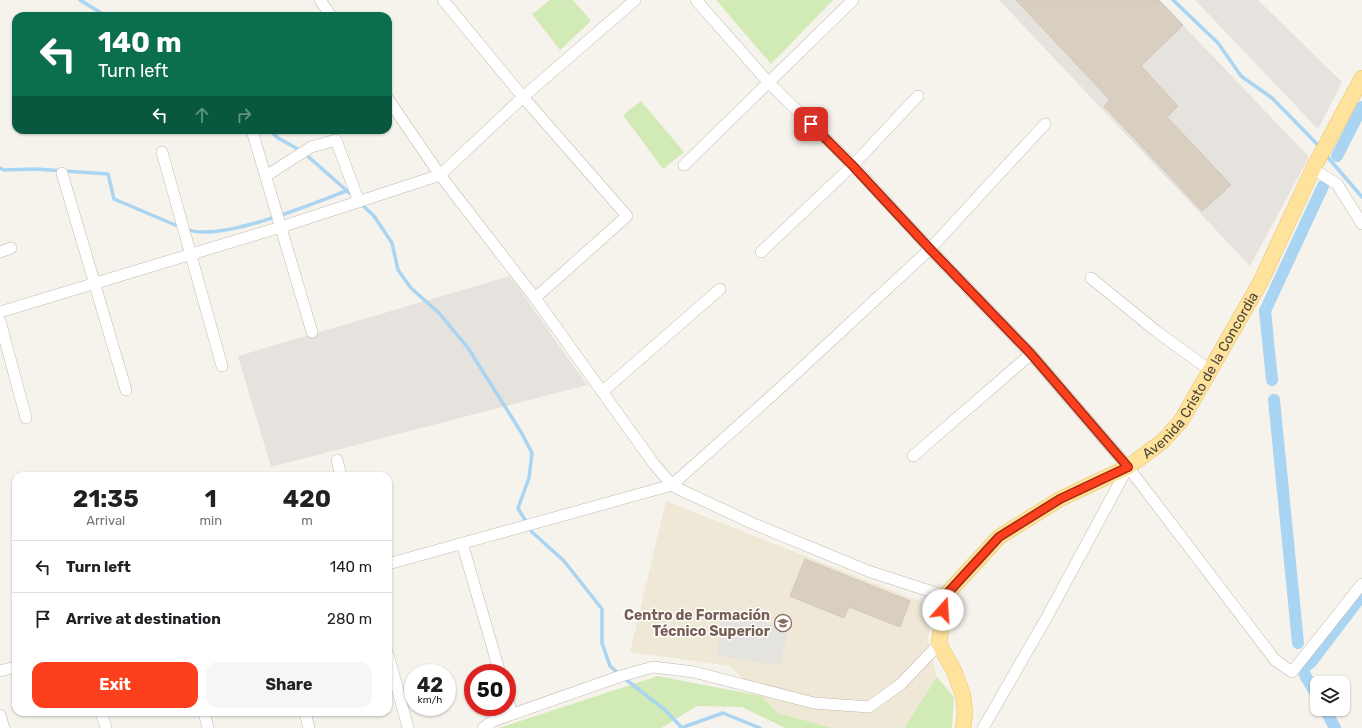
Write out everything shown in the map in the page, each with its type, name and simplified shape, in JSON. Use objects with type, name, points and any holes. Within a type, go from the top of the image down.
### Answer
[{"type":"main road","name":"Avenida Cristo de la Concordia","points":[[945,596],[999,537],[1060,499],[1128,467],[1163,441],[1181,421],[1260,282],[1315,166],[1362,78]]},
{"type":"main road","points":[[945,596],[939,644],[954,671],[963,695],[965,712],[963,728]]},
{"type":"street","points":[[320,0],[328,12]]},
{"type":"street","points":[[443,0],[523,97],[627,216],[534,298]]},
{"type":"street","points":[[0,312],[281,227],[440,175],[523,97],[635,0]]},
{"type":"street","points":[[696,0],[769,83],[853,166],[1031,354],[1128,467],[1275,660],[1292,672],[1362,584]]},
{"type":"street","points":[[684,165],[853,0]]},
{"type":"street","points":[[761,252],[853,166],[918,96]]},
{"type":"street","points":[[392,105],[440,175],[534,298],[654,464],[672,485],[754,524],[868,571],[945,596]]},
{"type":"street","points":[[392,563],[672,485],[930,249],[1045,124]]},
{"type":"street","points":[[253,134],[312,332]]},
{"type":"street","points":[[266,176],[311,147],[336,140],[359,202]]},
{"type":"street","points":[[162,152],[222,366]]},
{"type":"street","points":[[1315,166],[1337,184],[1362,224]]},
{"type":"street","points":[[62,173],[126,390]]},
{"type":"street","points":[[0,252],[11,248]]},
{"type":"street","points":[[1091,278],[1156,331],[1211,370]]},
{"type":"street","points":[[602,392],[720,289]]},
{"type":"street","points":[[0,321],[26,418]]},
{"type":"street","points":[[913,456],[1031,354]]},
{"type":"street","points":[[337,460],[340,472]]},
{"type":"street","points":[[983,728],[1048,617],[1128,467]]},
{"type":"street","points":[[462,543],[497,664]]},
{"type":"street","points":[[516,713],[622,676],[653,667],[694,672],[814,703],[869,707],[901,684],[939,644]]},
{"type":"street","points":[[0,671],[12,668]]},
{"type":"street","points":[[392,669],[408,728]]},
{"type":"street","points":[[0,715],[4,728]]},
{"type":"street","points":[[102,716],[106,728]]},
{"type":"street","points":[[205,716],[208,728]]},
{"type":"street","points":[[306,716],[310,728]]},
{"type":"street","points":[[483,728],[493,721],[507,716]]},
{"type":"shaded area","points":[[999,0],[1159,0],[1309,157],[1250,266]]},
{"type":"shaded area","points":[[1195,0],[1258,0],[1342,82],[1318,129]]},
{"type":"shaded area","points":[[510,276],[587,385],[271,467],[238,356]]},
{"type":"shaded area","name":"Centro de Formación Técnico Superior","points":[[666,501],[932,606],[928,640],[937,677],[904,728],[832,728],[778,713],[730,666],[630,652]]},
{"type":"shaded area","points":[[723,608],[788,630],[780,666],[717,655]]},
{"type":"green space","points":[[550,0],[573,0],[591,21],[560,50],[532,14]]},
{"type":"green space","points":[[716,0],[833,0],[771,64]]},
{"type":"green space","points":[[641,101],[684,152],[663,169],[623,115]]},
{"type":"green space","points":[[658,676],[761,696],[778,713],[832,728],[785,728],[742,707],[697,706],[661,728],[499,728]]},
{"type":"green space","points":[[937,677],[954,697],[952,728],[904,728]]},
{"type":"building","points":[[1016,0],[1159,0],[1183,25],[1141,66],[1178,106],[1167,117],[1231,185],[1202,211],[1104,106],[1110,100]]},
{"type":"building","points":[[805,559],[910,601],[900,627],[849,607],[844,618],[790,596]]},
{"type":"waterway","points":[[80,0],[100,12]]},
{"type":"waterway","points":[[1173,0],[1218,43],[1241,76],[1272,98],[1320,147]]},
{"type":"waterway","points":[[1337,156],[1362,107]]},
{"type":"waterway","points":[[274,134],[303,152],[354,197]]},
{"type":"waterway","points":[[1325,154],[1362,197]]},
{"type":"waterway","points":[[0,168],[4,170],[36,169],[108,174],[114,199],[180,227]]},
{"type":"waterway","points":[[1272,380],[1265,311],[1323,186]]},
{"type":"waterway","points":[[186,229],[201,232],[220,231],[242,227],[346,191]]},
{"type":"waterway","points":[[360,203],[374,216],[392,243],[398,270],[411,288],[439,313],[468,348],[521,432],[532,453],[529,478],[518,508],[532,532],[564,561],[602,609],[602,643],[610,666],[619,674]]},
{"type":"waterway","points":[[1274,400],[1298,643]]},
{"type":"waterway","points":[[1302,669],[1311,662],[1362,595]]},
{"type":"waterway","points":[[1301,664],[1310,684]]},
{"type":"waterway","points":[[624,678],[665,710],[682,728]]},
{"type":"waterway","points":[[681,728],[723,713],[760,728]]},
{"type":"waterway","points":[[1329,716],[1335,728]]},
{"type":"place","name":"Centro de Formación Técnico Superior","points":[[783,623]]},
{"type":"route","points":[[811,124],[853,166],[1031,354],[1128,467],[1104,480],[1060,499],[999,537],[945,596],[943,610]]}]
